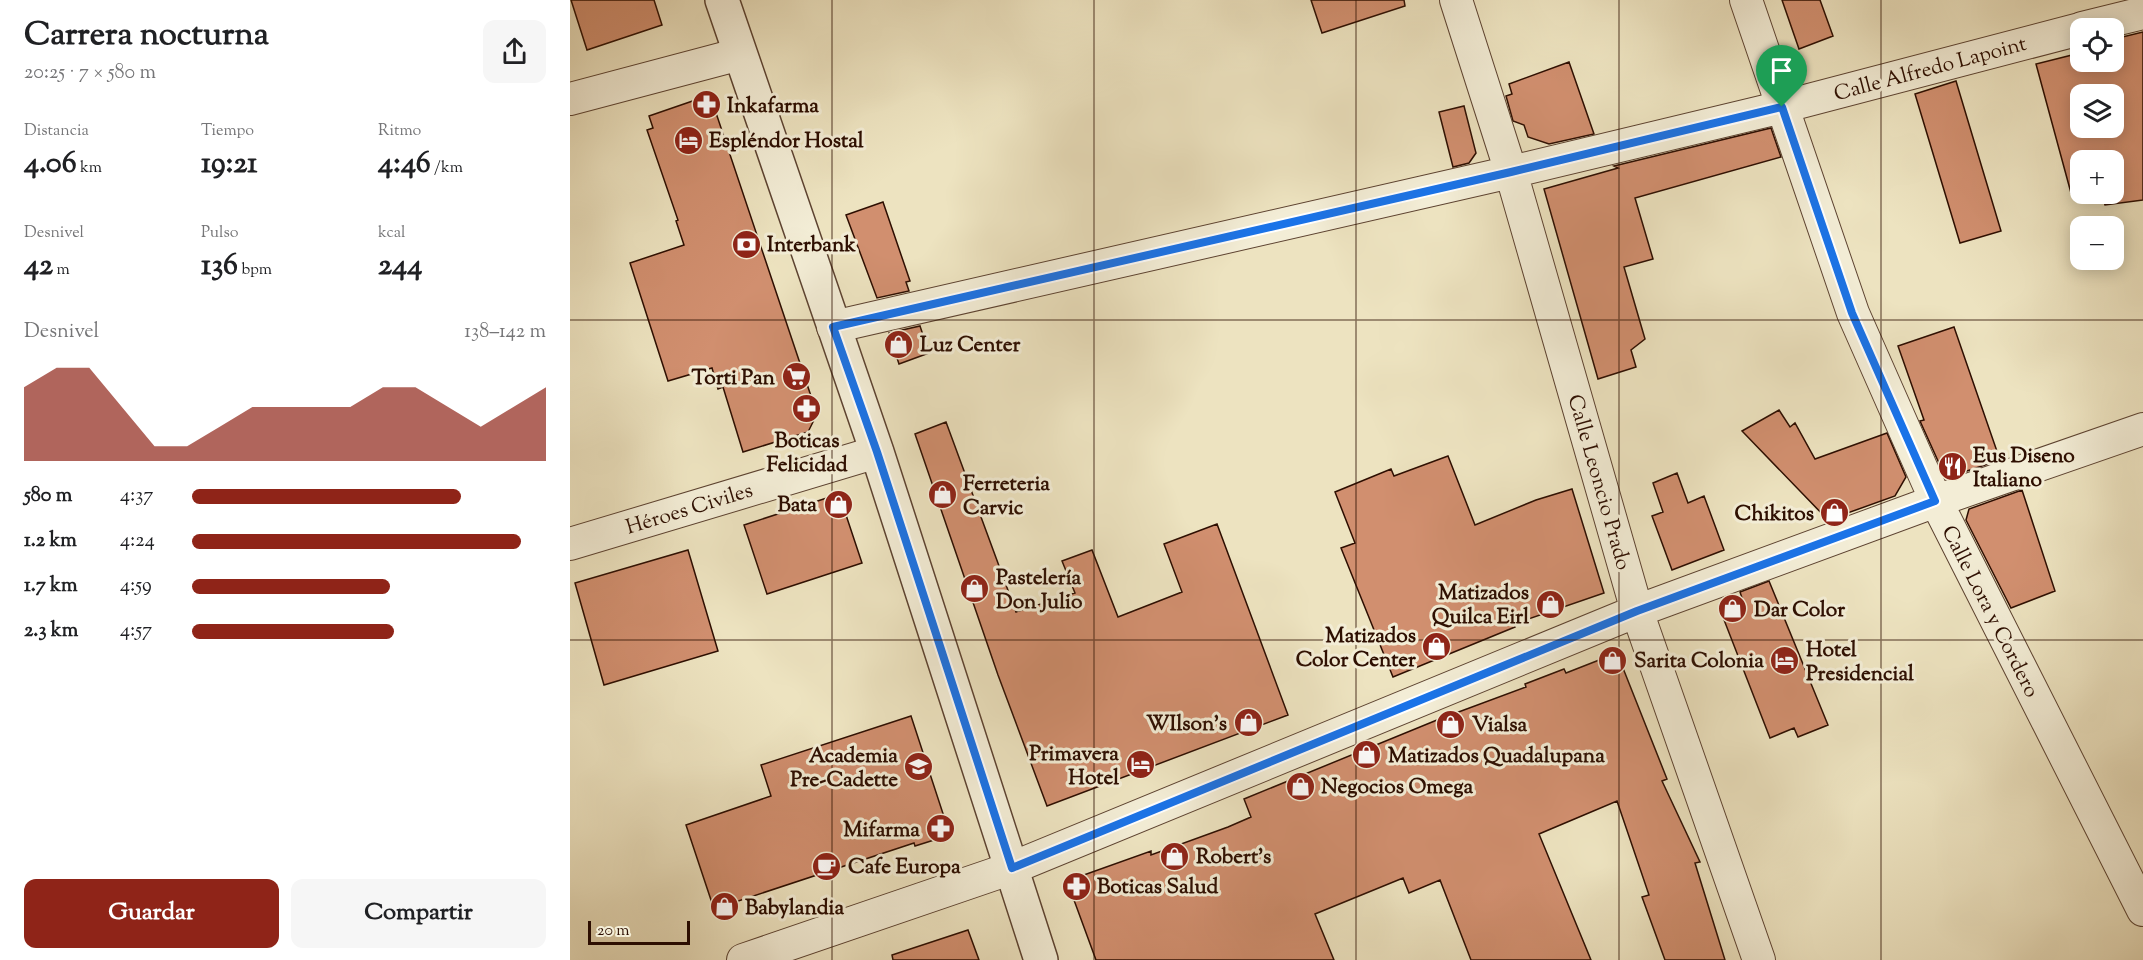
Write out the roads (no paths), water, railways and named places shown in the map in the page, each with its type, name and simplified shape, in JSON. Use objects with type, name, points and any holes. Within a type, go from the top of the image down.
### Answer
[{"type":"street","points":[[722,0],[877,452],[1041,960]]},
{"type":"street","name":"Calle Leoncio Prado","points":[[1456,0],[1511,172],[1637,611],[1759,960]]},
{"type":"street","name":"Calle Lora y Cordero","points":[[1746,0],[1852,313],[1935,501],[2143,910]]},
{"type":"street","name":"Calle Alfredo Lapoint","points":[[2124,18],[2143,13]]},
{"type":"street","name":"Calle Alfredo Lapoint","points":[[833,327],[1511,172],[1782,107],[2070,32]]},
{"type":"street","points":[[570,99],[740,54]]},
{"type":"street","points":[[743,960],[1012,868],[1637,611],[1935,501],[2143,429]]},
{"type":"street","name":"Héroes Civiles","points":[[570,544],[877,452]]},
{"type":"place","name":"Inkafarma","points":[[706,105]]},
{"type":"place","name":"Espléndor Hostal","points":[[688,140]]},
{"type":"place","name":"Interbank","points":[[746,244]]},
{"type":"place","name":"Luz Center","points":[[899,344]]},
{"type":"place","name":"Torti Pan","points":[[796,377]]},
{"type":"place","name":"Boticas Felicidad","points":[[807,409]]},
{"type":"place","name":"Eus Diseno Italiano","points":[[1952,467]]},
{"type":"place","name":"Ferreteria Carvic","points":[[942,495]]},
{"type":"place","name":"Bata","points":[[838,504]]},
{"type":"place","name":"Chikitos","points":[[1835,513]]},
{"type":"place","name":"Pastelería Don Julio","points":[[975,589]]},
{"type":"place","name":"Matizados Quilca Eirl","points":[[1550,604]]},
{"type":"place","name":"Dar Color","points":[[1733,609]]},
{"type":"place","name":"Matizados Color Center","points":[[1437,647]]},
{"type":"place","name":"Sarita Colonia","points":[[1613,660]]},
{"type":"place","name":"Hotel Presidencial","points":[[1785,661]]},
{"type":"place","name":"WIlson's","points":[[1248,723]]},
{"type":"place","name":"Vialsa","points":[[1451,724]]},
{"type":"place","name":"Matizados Quadalupana","points":[[1367,755]]},
{"type":"place","name":"Primavera Hotel","points":[[1140,765]]},
{"type":"place","name":"Academia Pre-Cadette","points":[[919,767]]},
{"type":"place","name":"Negocios Omega","points":[[1300,786]]},
{"type":"place","name":"Mifarma","points":[[941,829]]},
{"type":"place","name":"Robert's","points":[[1175,856]]},
{"type":"place","name":"Cafe Europa","points":[[827,866]]},
{"type":"place","name":"Boticas Salud","points":[[1076,886]]},
{"type":"place","name":"Babylandia","points":[[724,907]]}]
